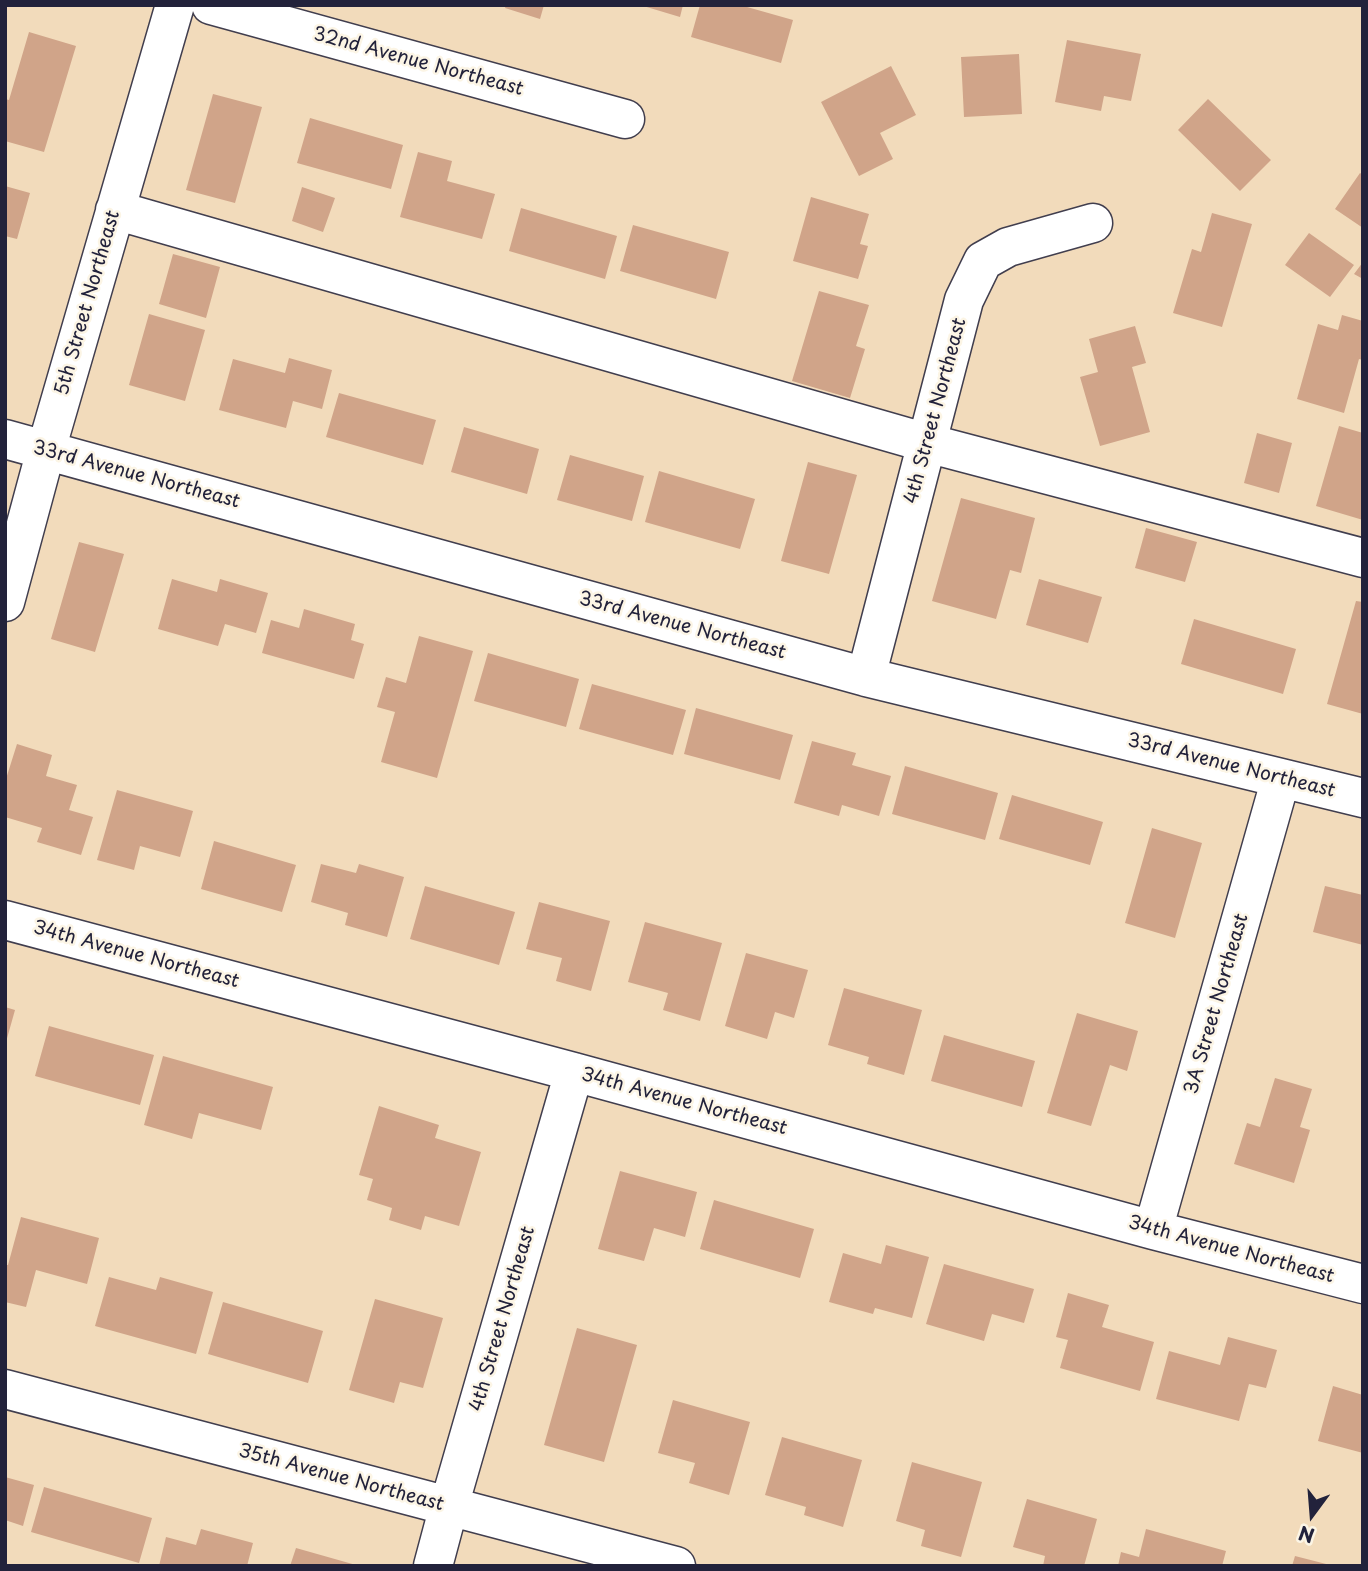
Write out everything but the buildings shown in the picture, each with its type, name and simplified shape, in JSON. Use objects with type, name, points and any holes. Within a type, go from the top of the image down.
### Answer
[{"type":"street","name":"5th Street Northeast","points":[[5,602],[46,450],[175,5]]},
{"type":"street","name":"32nd Avenue Northeast","points":[[211,5],[625,119]]},
{"type":"street","points":[[116,210],[928,443],[1363,558]]},
{"type":"street","name":"4th Street Northeast","points":[[866,677],[964,300],[983,261],[1008,247],[1093,223]]},
{"type":"street","name":"33rd Avenue Northeast","points":[[5,439],[866,677],[1363,798]]},
{"type":"street","name":"3A Street Northeast","points":[[1153,1230],[1282,778]]},
{"type":"street","name":"34th Avenue Northeast","points":[[5,920],[1153,1230],[1363,1284]]},
{"type":"street","name":"4th Street Northeast","points":[[433,1566],[574,1072]]},
{"type":"street","name":"35th Avenue Northeast","points":[[5,1389],[676,1566]]}]
